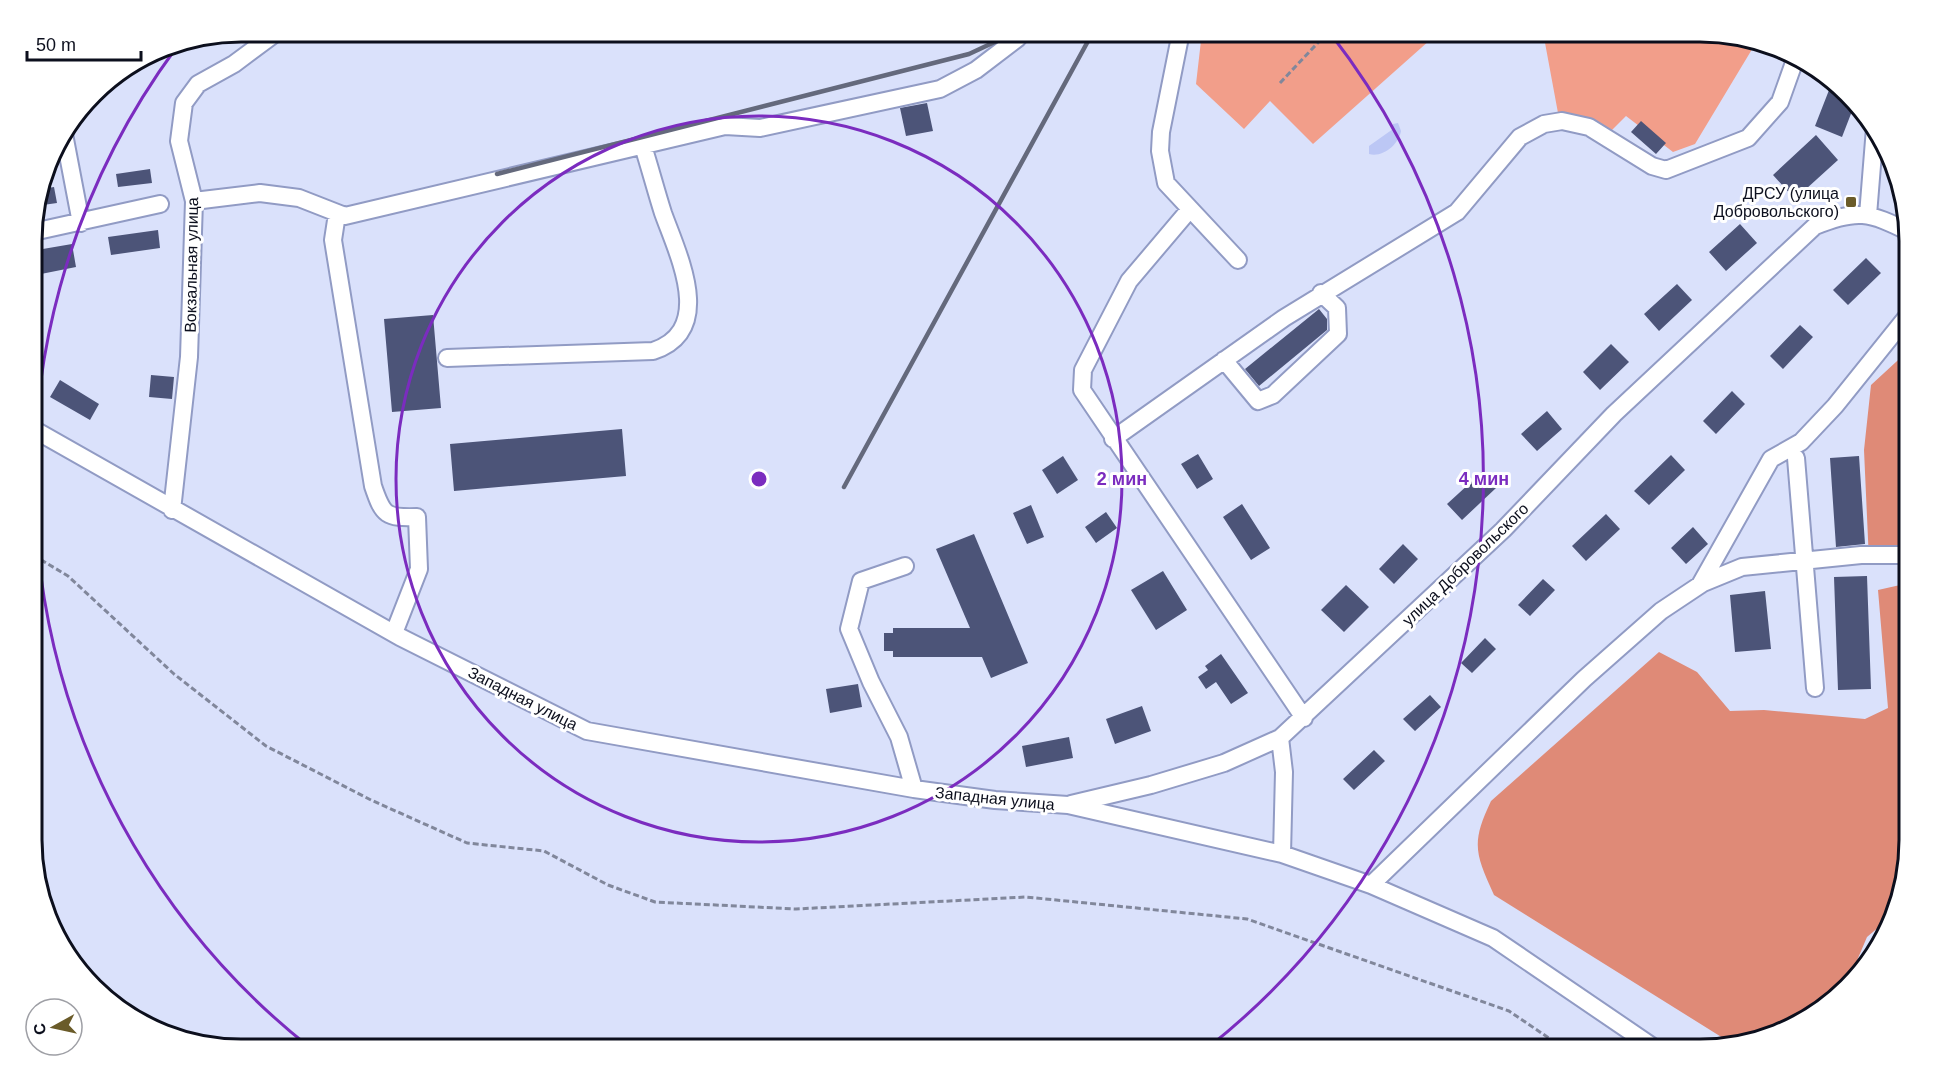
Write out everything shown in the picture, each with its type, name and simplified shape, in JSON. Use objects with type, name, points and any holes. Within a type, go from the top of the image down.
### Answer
[{"type":"street","name":"Вокзальная улица","points":[[172,510],[189,357],[195,201],[179,141],[184,103],[198,84],[234,64],[264,42]]},
{"type":"street","points":[[195,201],[260,193],[299,198],[345,216],[725,126],[760,128],[940,89],[976,70],[1013,42]]},
{"type":"street","points":[[1178,42],[1161,132],[1160,152],[1166,183],[1238,260]]},
{"type":"street","points":[[1113,439],[1322,293],[1457,212],[1520,137],[1544,124],[1562,121],[1589,127],[1652,166],[1666,170],[1749,138],[1780,102],[1793,66]]},
{"type":"street","points":[[447,358],[653,351],[667,346],[680,330],[690,303],[684,268],[663,212],[643,146]]},
{"type":"street","points":[[1868,215],[1874,146]]},
{"type":"street","points":[[66,147],[81,223]]},
{"type":"street","points":[[43,230],[160,204]]},
{"type":"street","points":[[1190,209],[1129,281],[1083,370],[1082,390],[1304,718]]},
{"type":"street","points":[[337,214],[333,240],[373,486],[381,508],[393,518],[417,517],[419,570],[394,633]]},
{"type":"street","name":"улица Добровольского","points":[[1068,805],[1151,785],[1224,763],[1280,738],[1503,530],[1614,414],[1815,226],[1844,215],[1868,215],[1899,228]]},
{"type":"street","points":[[1224,360],[1258,401],[1273,395],[1338,334],[1337,308],[1322,293]]},
{"type":"street","points":[[1700,585],[1771,459],[1801,442],[1835,406],[1899,326]]},
{"type":"street","name":"Западная улица","points":[[42,434],[172,510],[394,633],[587,731],[914,789],[994,800],[1068,805]]},
{"type":"street","points":[[1796,458],[1815,688]]},
{"type":"street","points":[[1371,885],[1584,680],[1661,611],[1700,585],[1743,567],[1861,555],[1899,555]]},
{"type":"street","points":[[905,566],[861,581],[849,628],[871,682],[899,737],[914,789]]},
{"type":"street","points":[[1280,738],[1284,772],[1282,854]]},
{"type":"street","points":[[1068,805],[1282,854],[1371,885],[1493,938],[1641,1039]]},
{"type":"path","points":[[1280,83],[1319,42]]},
{"type":"path","points":[[42,560],[68,576],[174,674],[266,746],[371,800],[466,843],[544,851],[608,885],[655,902],[796,909],[1026,897],[1247,919],[1509,1011],[1550,1039]]},
{"type":"shaded area","points":[[1201,42],[1428,42],[1313,144],[1270,101],[1244,129],[1196,84]]},
{"type":"shaded area","points":[[1545,42],[1700,42],[1752,49],[1695,144],[1673,152],[1626,116],[1610,132],[1558,113]]},
{"type":"shaded area","points":[[1899,359],[1899,561],[1869,561],[1864,450],[1871,385]]},
{"type":"shaded area","points":[[1899,585],[1899,853],[1892,891],[1884,916],[1878,928],[1867,937],[1850,971],[1831,990],[1788,1018],[1764,1028],[1722,1038],[1494,895],[1479,858],[1478,848],[1480,828],[1491,801],[1659,652],[1697,672],[1730,711],[1764,710],[1865,719],[1888,708],[1878,590]]},
{"type":"water","points":[[1398,123],[1401,131],[1394,145],[1380,154],[1369,154],[1369,146],[1393,129],[1393,124]]},
{"type":"building","points":[[1829,90],[1852,112],[1842,137],[1815,126]]},
{"type":"building","points":[[927,103],[933,131],[906,136],[900,108]]},
{"type":"building","points":[[1641,121],[1666,143],[1656,154],[1631,132]]},
{"type":"building","points":[[1816,135],[1838,160],[1795,199],[1773,175]]},
{"type":"building","points":[[150,169],[152,183],[118,187],[116,174]]},
{"type":"building","points":[[54,187],[57,203],[46,205],[49,190]]},
{"type":"building","points":[[1740,224],[1757,243],[1726,271],[1709,252]]},
{"type":"building","points":[[158,230],[160,248],[111,255],[108,237]]},
{"type":"building","points":[[72,244],[76,267],[42,274],[42,249]]},
{"type":"building","points":[[1866,258],[1881,273],[1848,305],[1833,290]]},
{"type":"building","points":[[1677,284],[1692,300],[1659,331],[1644,314]]},
{"type":"building","points":[[1319,309],[1327,319],[1327,330],[1259,386],[1245,369]]},
{"type":"building","points":[[433,315],[441,408],[392,412],[384,319]]},
{"type":"building","points":[[1800,325],[1813,337],[1783,369],[1770,356]]},
{"type":"building","points":[[1611,344],[1629,362],[1600,390],[1583,372]]},
{"type":"building","points":[[151,375],[174,377],[172,399],[149,397]]},
{"type":"building","points":[[60,380],[99,404],[90,420],[50,397]]},
{"type":"building","points":[[1732,391],[1745,404],[1716,434],[1703,421]]},
{"type":"building","points":[[1547,411],[1562,429],[1537,451],[1521,434]]},
{"type":"building","points":[[622,429],[626,476],[454,491],[450,444]]},
{"type":"building","points":[[1198,454],[1213,479],[1197,489],[1181,464]]},
{"type":"building","points":[[1671,455],[1685,470],[1649,505],[1634,491]]},
{"type":"building","points":[[1063,456],[1078,480],[1057,494],[1042,470]]},
{"type":"building","points":[[1859,456],[1865,544],[1836,547],[1830,458]]},
{"type":"building","points":[[1482,472],[1496,488],[1462,520],[1447,504]]},
{"type":"building","points":[[1242,504],[1270,548],[1251,560],[1223,517]]},
{"type":"building","points":[[1031,505],[1044,537],[1027,544],[1013,513]]},
{"type":"building","points":[[1106,512],[1117,528],[1096,543],[1085,527]]},
{"type":"building","points":[[1606,514],[1620,529],[1586,561],[1572,546]]},
{"type":"building","points":[[1693,527],[1708,544],[1686,564],[1671,548]]},
{"type":"building","points":[[974,534],[1028,663],[991,678],[982,657],[893,657],[893,651],[884,651],[884,633],[893,633],[893,628],[970,628],[936,549]]},
{"type":"building","points":[[1403,544],[1418,559],[1394,584],[1379,569]]},
{"type":"building","points":[[1163,571],[1187,610],[1156,630],[1131,590]]},
{"type":"building","points":[[1867,576],[1871,689],[1838,690],[1834,577]]},
{"type":"building","points":[[1543,579],[1555,590],[1530,616],[1518,605]]},
{"type":"building","points":[[1346,585],[1369,607],[1344,632],[1321,610]]},
{"type":"building","points":[[1765,591],[1771,649],[1735,652],[1730,595]]},
{"type":"building","points":[[1485,638],[1496,649],[1472,673],[1461,663]]},
{"type":"building","points":[[1221,654],[1248,693],[1231,704],[1216,682],[1206,689],[1198,677],[1208,670],[1205,666]]},
{"type":"building","points":[[858,684],[862,707],[830,713],[826,689]]},
{"type":"building","points":[[1430,695],[1441,707],[1415,731],[1403,719]]},
{"type":"building","points":[[1142,706],[1151,731],[1115,744],[1106,719]]},
{"type":"building","points":[[1069,737],[1073,758],[1026,767],[1022,746]]},
{"type":"building","points":[[1374,750],[1385,761],[1354,790],[1343,779]]},
{"type":"railway","points":[[497,174],[969,54],[995,42]]},
{"type":"railway","points":[[844,487],[1088,42]]},
{"type":"place","name":"ДРСУ (улица Добровольского)","points":[[1851,202]]}]
